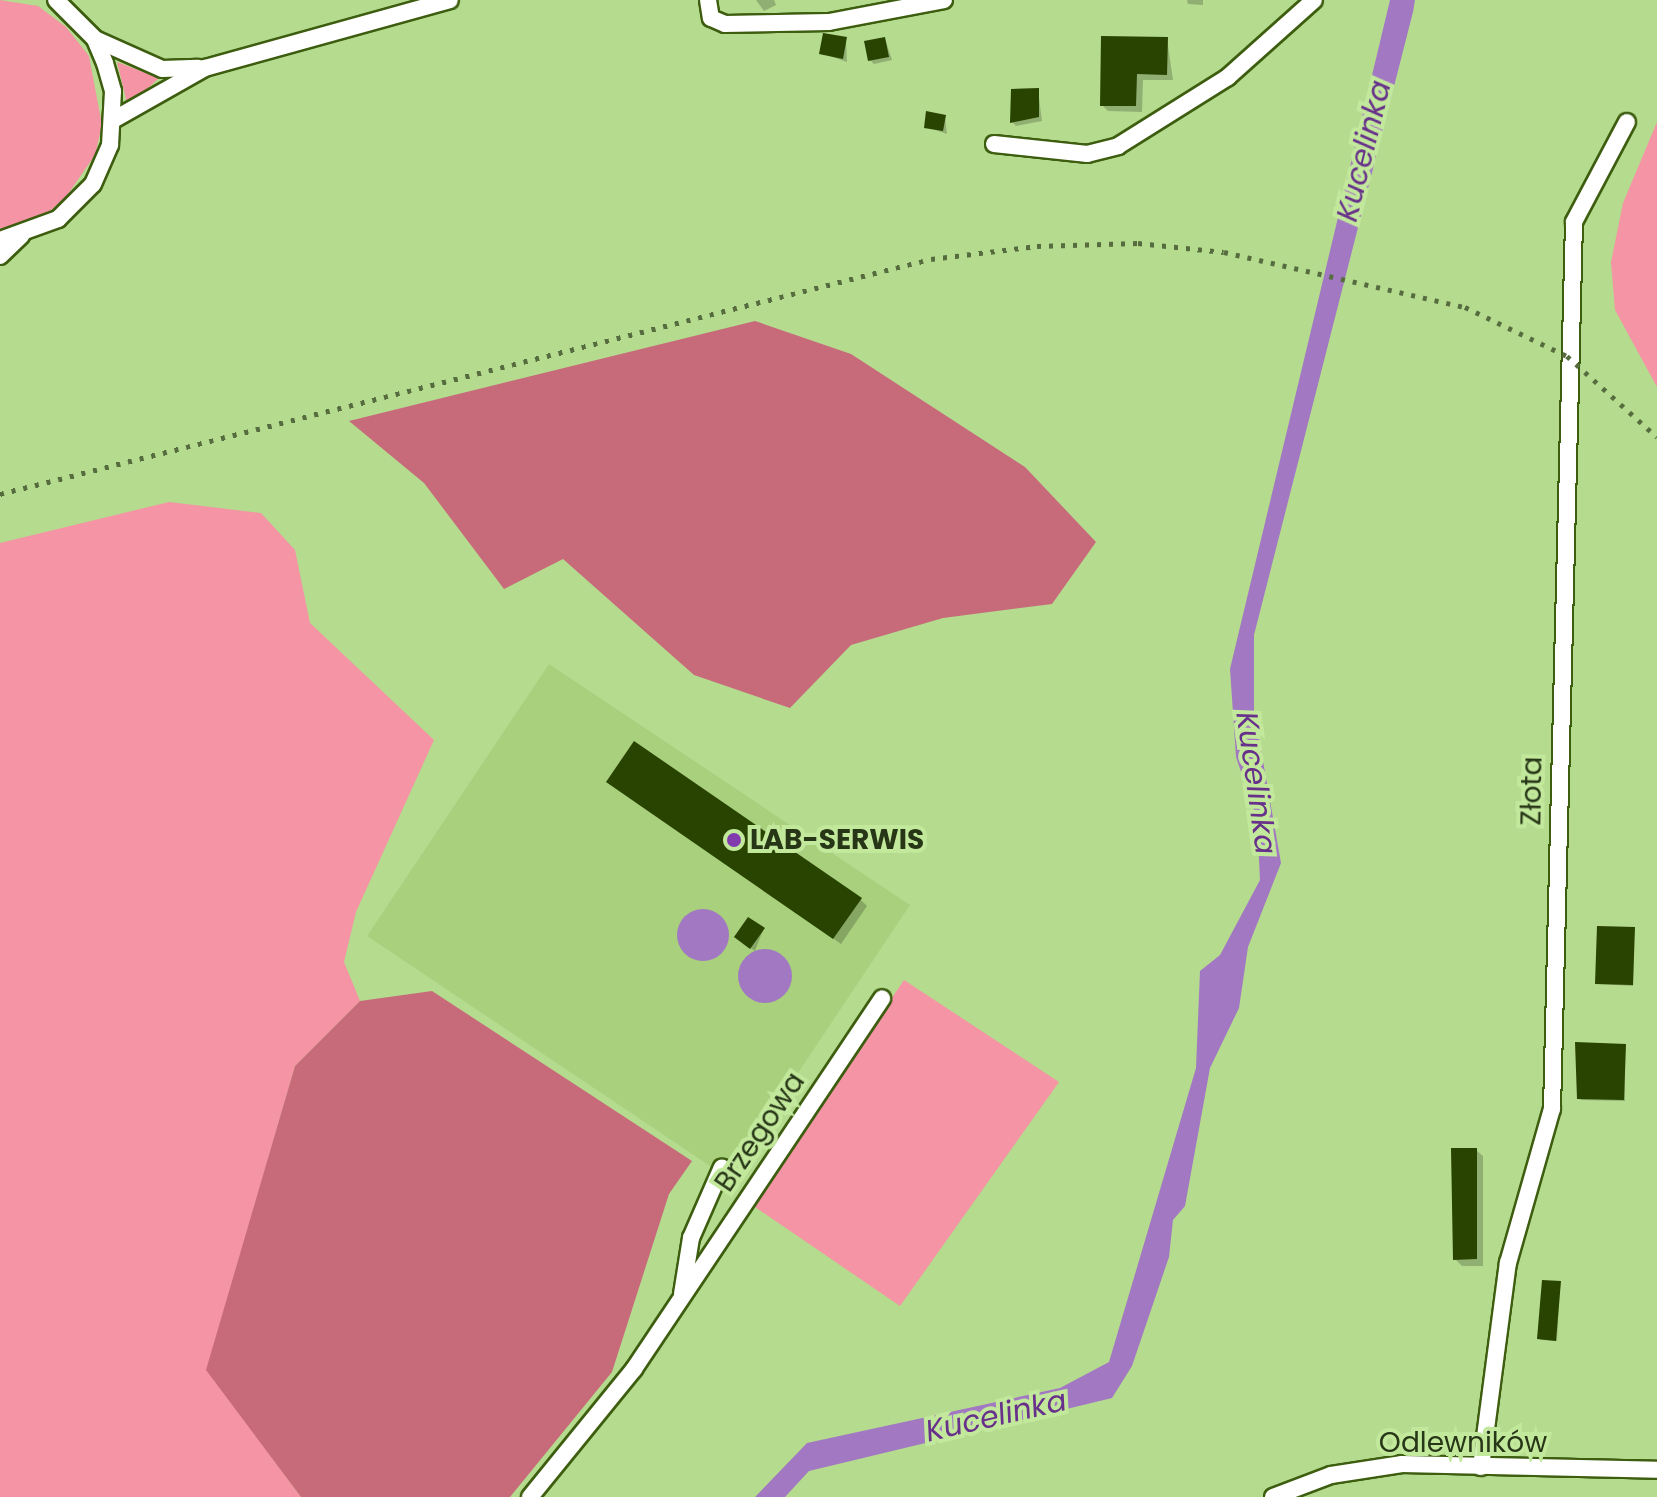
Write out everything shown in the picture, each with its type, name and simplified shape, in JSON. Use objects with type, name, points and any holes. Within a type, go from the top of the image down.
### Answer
[{"type":"street","points":[[113,120],[205,68],[450,0]]},
{"type":"street","points":[[708,0],[711,18],[725,24],[829,22],[944,0]]},
{"type":"street","points":[[994,144],[1087,154],[1118,146],[1228,77],[1314,0]]},
{"type":"street","points":[[0,240],[22,235],[58,219],[93,184],[113,120],[113,91],[95,39],[62,2]]},
{"type":"street","points":[[95,39],[162,69],[205,68]]},
{"type":"street","name":"Złota","points":[[1481,1467],[1508,1263],[1552,1109],[1574,222],[1627,122]]},
{"type":"street","points":[[0,256],[22,235]]},
{"type":"street","name":"Brzegowa","points":[[530,1497],[634,1369],[882,998]]},
{"type":"street","name":"Brzegowa","points":[[682,1295],[691,1238],[722,1167]]},
{"type":"street","name":"Odlewników","points":[[1273,1497],[1331,1475],[1402,1464],[1657,1470]]},
{"type":"shaded area","points":[[0,0],[38,6],[66,27],[89,56],[102,125],[95,155],[66,197],[44,216],[0,229]]},
{"type":"shaded area","points":[[117,62],[159,78],[125,109],[126,99]]},
{"type":"shaded area","points":[[1657,122],[1657,387],[1615,310],[1611,262],[1623,203]]},
{"type":"shaded area","points":[[755,321],[851,354],[1025,467],[1096,542],[1052,604],[943,618],[851,645],[790,708],[694,675],[563,559],[504,589],[424,483],[349,421]]},
{"type":"shaded area","points":[[169,502],[261,513],[295,550],[310,623],[434,740],[356,912],[344,962],[360,1001],[295,1066],[207,1370],[301,1497],[0,1497],[0,543]]},
{"type":"shaded area","name":"LAB-SERWIS","points":[[549,664],[910,905],[728,1178],[367,936]]},
{"type":"shaded area","points":[[904,980],[1059,1082],[900,1306],[752,1205]]},
{"type":"shaded area","points":[[432,991],[692,1161],[669,1194],[612,1372],[510,1497],[301,1497],[206,1370],[295,1066],[360,1001]]},
{"type":"water","name":"Kucelinka","points":[[1390,0],[1415,0],[1413,12],[1254,635],[1254,710],[1281,863],[1248,947],[1239,1008],[1210,1068],[1185,1206],[1173,1220],[1169,1257],[1132,1366],[1112,1398],[809,1471],[785,1497],[755,1497],[807,1443],[1060,1388],[1109,1362],[1196,1068],[1200,971],[1220,955],[1260,880],[1257,819],[1236,757],[1230,669]]},
{"type":"water","points":[[703,909],[721,917],[729,935],[721,953],[703,961],[685,953],[677,935],[685,917]]},
{"type":"water","points":[[765,949],[784,957],[792,976],[784,995],[765,1003],[746,995],[738,976],[746,957]]},
{"type":"building","points":[[823,33],[847,37],[843,59],[819,54]]},
{"type":"building","points":[[1101,36],[1168,37],[1167,75],[1137,74],[1136,106],[1100,106]]},
{"type":"building","points":[[885,37],[889,57],[868,61],[864,41]]},
{"type":"building","points":[[1039,88],[1039,117],[1010,123],[1011,89]]},
{"type":"building","points":[[926,111],[946,115],[943,131],[924,128]]},
{"type":"building","name":"LAB-SERWIS","points":[[634,741],[862,898],[833,939],[606,782]]},
{"type":"building","points":[[748,917],[765,928],[750,949],[734,937]]},
{"type":"building","points":[[1597,926],[1635,927],[1633,985],[1595,984]]},
{"type":"building","points":[[1575,1042],[1626,1044],[1624,1100],[1577,1099]]},
{"type":"building","points":[[1451,1148],[1477,1148],[1477,1259],[1453,1260]]},
{"type":"building","points":[[1542,1280],[1561,1281],[1556,1341],[1537,1339]]},
{"type":"railway","points":[[0,494],[931,259],[1037,246],[1138,243],[1224,252],[1465,307],[1567,356],[1657,437]]},
{"type":"place","name":"LAB-SERWIS","points":[[734,840]]}]
